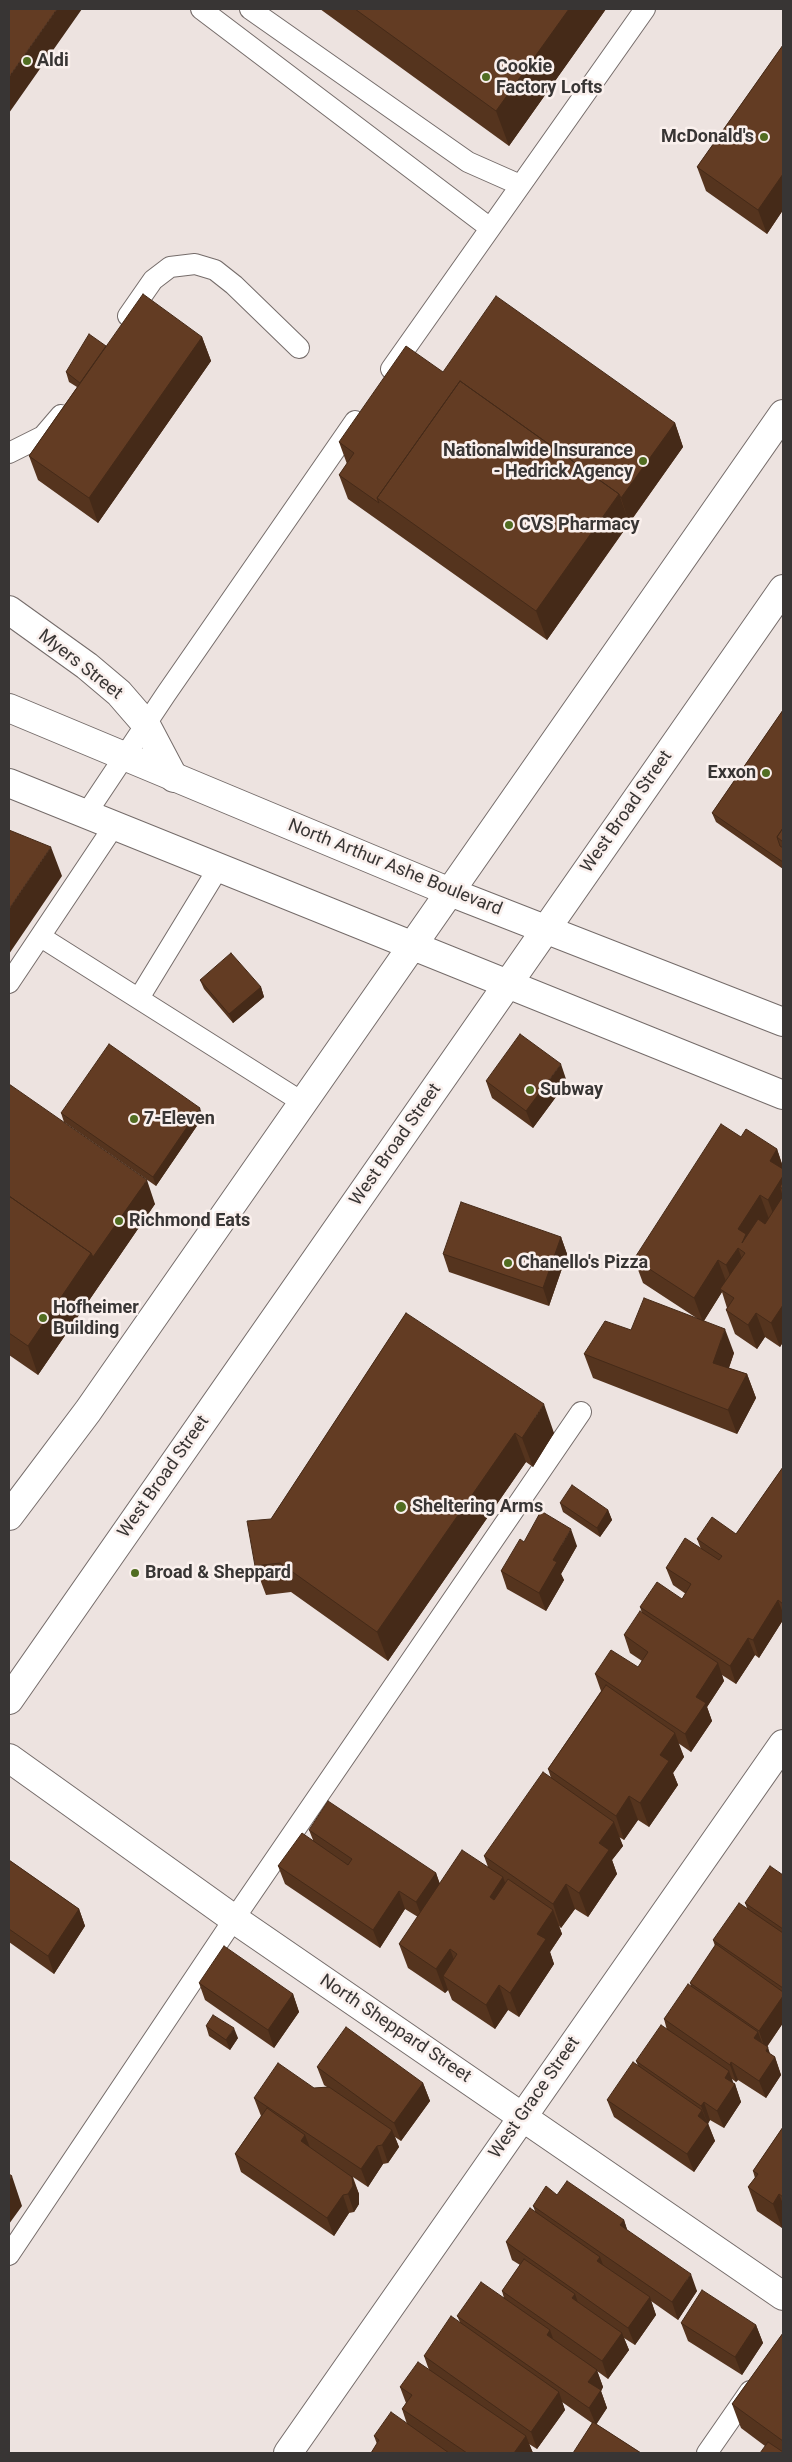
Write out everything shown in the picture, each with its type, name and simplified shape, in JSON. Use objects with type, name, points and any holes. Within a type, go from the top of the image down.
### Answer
[{"type":"main road","points":[[9,1516],[88,1411],[783,414]]},
{"type":"main road","name":"West Broad Street","points":[[9,1700],[783,589]]},
{"type":"main road","name":"Myers Street","points":[[9,610],[87,666],[119,693],[145,723],[174,778]]},
{"type":"main road","name":"North Arthur Ashe Boulevard","points":[[9,708],[450,892],[783,1022]]},
{"type":"main road","points":[[9,783],[783,1095]]},
{"type":"main road","name":"West Grace Street","points":[[288,2453],[783,1744]]},
{"type":"main road","name":"North Sheppard Street","points":[[9,1758],[234,1920],[783,2296]]},
{"type":"lane","points":[[202,9],[490,228]]},
{"type":"lane","points":[[250,9],[468,162],[520,185]]},
{"type":"lane","points":[[382,382],[645,9]]},
{"type":"lane","points":[[115,335],[153,280],[170,268],[196,264],[215,270],[234,285],[299,348]]},
{"type":"lane","points":[[9,454],[44,436],[74,396]]},
{"type":"lane","points":[[86,814],[145,723],[365,406]]},
{"type":"lane","points":[[9,983],[114,826]]},
{"type":"lane","points":[[139,998],[219,867]]},
{"type":"lane","points":[[41,937],[302,1102]]},
{"type":"lane","points":[[9,2255],[234,1920],[581,1412]]},
{"type":"lane","points":[[707,2453],[761,2374]]},
{"type":"building","points":[[9,9],[57,9],[9,77]]},
{"type":"building","points":[[355,9],[569,9],[496,111]]},
{"type":"building","name":"McDonald's","points":[[783,45],[783,174],[758,210],[697,167]]},
{"type":"building","points":[[143,294],[202,337],[89,498],[29,456]]},
{"type":"building","points":[[496,296],[675,423],[621,498],[619,494],[460,381],[377,498],[379,503],[339,475],[354,453],[339,442],[406,346],[443,372]]},
{"type":"building","points":[[89,334],[106,346],[80,383],[66,372]]},
{"type":"building","name":"CVS Pharmacy","points":[[460,381],[619,494],[536,611],[377,498]]},
{"type":"building","name":"Exxon","points":[[783,710],[783,828],[777,837],[780,846],[783,848],[783,862],[712,813]]},
{"type":"building","points":[[783,828],[783,842],[777,837]]},
{"type":"building","points":[[9,830],[51,847],[9,909]]},
{"type":"building","points":[[231,953],[261,987],[229,1014],[200,980]]},
{"type":"building","points":[[520,1034],[561,1064],[526,1111],[486,1081]]},
{"type":"building","name":"7-Eleven","points":[[109,1044],[200,1108],[153,1177],[61,1113]]},
{"type":"building","points":[[9,1084],[147,1180],[93,1257],[91,1253],[9,1196]]},
{"type":"building","points":[[721,1124],[741,1137],[746,1129],[777,1149],[770,1161],[783,1169],[783,1176],[768,1200],[760,1195],[738,1229],[746,1234],[742,1243],[758,1219],[765,1224],[783,1196],[783,1305],[771,1323],[756,1313],[748,1325],[726,1310],[734,1298],[720,1289],[745,1253],[738,1248],[726,1265],[718,1260],[694,1298],[634,1259]]},
{"type":"building","name":"Hofheimer Building","points":[[9,1196],[91,1253],[28,1346],[9,1333]]},
{"type":"building","name":"Chanello's Pizza","points":[[461,1202],[561,1237],[543,1288],[443,1254]]},
{"type":"building","points":[[644,1298],[725,1329],[713,1363],[747,1374],[728,1410],[584,1354],[605,1321],[631,1330]]},
{"type":"building","name":"Sheltering Arms","points":[[406,1313],[544,1404],[522,1438],[515,1433],[377,1632],[280,1563],[255,1566],[247,1521],[271,1519]]},
{"type":"building","points":[[783,1467],[783,1604],[778,1600],[753,1640],[748,1638],[730,1666],[640,1607],[657,1582],[682,1599],[691,1584],[666,1568],[685,1538],[719,1560],[722,1556],[697,1539],[712,1517],[736,1534]]},
{"type":"building","points":[[572,1485],[608,1510],[597,1528],[560,1503]]},
{"type":"building","points":[[541,1511],[571,1529],[553,1560],[557,1562],[539,1593],[501,1571],[520,1539],[524,1542]]},
{"type":"building","points":[[640,1611],[718,1663],[696,1697],[706,1703],[685,1734],[595,1674],[611,1650],[638,1667],[648,1652],[624,1635]]},
{"type":"building","points":[[606,1685],[675,1733],[660,1755],[669,1761],[640,1803],[629,1796],[616,1816],[548,1769]]},
{"type":"building","points":[[543,1772],[614,1822],[599,1843],[609,1850],[579,1893],[566,1884],[553,1904],[484,1856]]},
{"type":"building","points":[[328,1801],[436,1873],[416,1902],[399,1891],[373,1930],[278,1866],[302,1833],[348,1865],[352,1859],[309,1830]]},
{"type":"building","points":[[462,1850],[503,1877],[490,1897],[494,1900],[508,1879],[553,1910],[537,1934],[546,1939],[510,1993],[499,1985],[486,2005],[443,1976],[457,1954],[450,1949],[436,1969],[399,1944]]},
{"type":"building","points":[[9,1860],[79,1909],[48,1956],[9,1929]]},
{"type":"building","points":[[770,1866],[783,1875],[783,1929],[745,1903]]},
{"type":"building","points":[[739,1903],[783,1933],[783,1988],[713,1940]]},
{"type":"building","points":[[716,1944],[783,1992],[783,1996],[759,2031],[690,1983]]},
{"type":"building","points":[[224,1946],[293,1994],[268,2030],[199,1983]]},
{"type":"building","points":[[688,1984],[758,2032],[754,2038],[768,2047],[766,2051],[775,2057],[759,2081],[731,2062],[730,2065],[664,2019]]},
{"type":"building","points":[[213,2015],[234,2028],[226,2040],[206,2026]]},
{"type":"building","points":[[661,2025],[729,2071],[725,2078],[735,2084],[717,2111],[704,2102],[701,2106],[636,2061]]},
{"type":"building","points":[[346,2027],[423,2083],[394,2123],[317,2067]]},
{"type":"building","points":[[633,2062],[702,2110],[698,2116],[708,2124],[687,2154],[607,2100]]},
{"type":"building","points":[[278,2063],[314,2088],[329,2087],[392,2130],[382,2145],[377,2146],[361,2169],[254,2098]]},
{"type":"building","points":[[267,2108],[305,2135],[301,2141],[352,2177],[353,2186],[348,2194],[343,2195],[327,2218],[235,2154]]},
{"type":"building","points":[[783,2127],[783,2197],[779,2194],[773,2204],[748,2187],[758,2174],[753,2171]]},
{"type":"building","points":[[567,2181],[624,2220],[620,2225],[691,2274],[672,2302],[533,2206],[546,2186],[557,2195]]},
{"type":"building","points":[[530,2208],[600,2257],[597,2261],[650,2297],[628,2328],[506,2242]]},
{"type":"building","points":[[524,2259],[575,2294],[572,2298],[622,2333],[602,2361],[502,2291]]},
{"type":"building","points":[[481,2282],[550,2330],[547,2335],[597,2370],[588,2382],[601,2390],[589,2408],[457,2316]]},
{"type":"building","points":[[702,2290],[756,2325],[735,2357],[681,2323]]},
{"type":"building","points":[[451,2316],[559,2392],[531,2432],[424,2356]]},
{"type":"building","points":[[783,2333],[783,2441],[732,2404]]},
{"type":"building","points":[[418,2362],[526,2436],[514,2453],[467,2453],[402,2409],[412,2395],[400,2387]]},
{"type":"building","points":[[391,2412],[449,2453],[371,2453],[379,2440],[374,2436]]},
{"type":"building","points":[[593,2422],[641,2453],[573,2453]]},
{"type":"building","points":[[768,2442],[783,2452],[783,2453],[760,2453]]},
{"type":"place","name":"Aldi","points":[[27,61]]},
{"type":"place","name":"Cookie Factory Lofts","points":[[486,77]]},
{"type":"place","name":"McDonald's","points":[[764,137]]},
{"type":"place","name":"Nationalwide Insurance - Hedrick Agency","points":[[643,461]]},
{"type":"place","name":"CVS Pharmacy","points":[[509,525]]},
{"type":"place","name":"Exxon","points":[[766,773]]},
{"type":"place","name":"Subway","points":[[530,1090]]},
{"type":"place","name":"7-Eleven","points":[[134,1119]]},
{"type":"place","name":"Richmond Eats","points":[[119,1221]]},
{"type":"place","name":"Chanello's Pizza","points":[[508,1263]]},
{"type":"place","name":"Hofheimer Building","points":[[43,1318]]},
{"type":"place","name":"Sheltering Arms","points":[[401,1507]]},
{"type":"place","name":"Broad & Sheppard","points":[[135,1573]]}]
